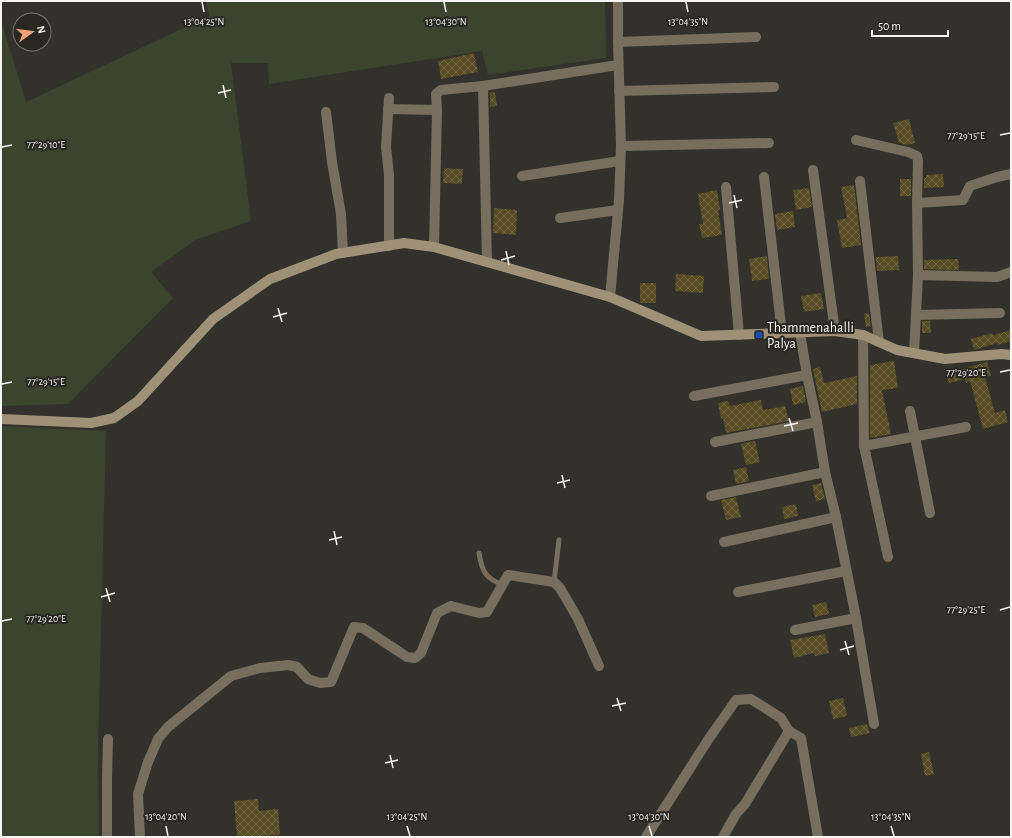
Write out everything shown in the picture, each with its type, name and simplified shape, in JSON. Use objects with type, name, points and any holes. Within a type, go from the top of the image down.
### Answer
[{"type":"street","points":[[610,297],[618,210],[621,146],[618,65],[618,1]]},
{"type":"street","points":[[618,42],[756,37]]},
{"type":"street","points":[[434,247],[437,110],[436,94],[441,90],[483,86],[618,65]]},
{"type":"street","points":[[483,86],[487,262]]},
{"type":"street","points":[[619,91],[774,87]]},
{"type":"street","points":[[389,98],[386,146],[389,175],[389,246]]},
{"type":"street","points":[[388,109],[437,110]]},
{"type":"street","points":[[326,112],[332,162],[341,214],[343,253]]},
{"type":"street","points":[[856,140],[908,152],[917,156],[918,276],[914,353]]},
{"type":"street","points":[[621,146],[769,143]]},
{"type":"street","points":[[522,176],[620,161]]},
{"type":"street","points":[[813,170],[835,331]]},
{"type":"street","points":[[917,203],[963,200],[970,186],[1011,174]]},
{"type":"street","points":[[764,177],[782,334]]},
{"type":"street","points":[[860,181],[879,342]]},
{"type":"street","points":[[726,187],[740,335]]},
{"type":"street","points":[[560,218],[618,210]]},
{"type":"street","points":[[1,419],[91,423],[114,418],[138,401],[213,319],[270,279],[336,254],[404,243],[434,247],[610,297],[700,336],[835,331],[862,335],[897,350],[945,359],[1001,354],[1011,355]]},
{"type":"street","points":[[918,276],[997,277],[1011,272]]},
{"type":"street","points":[[916,314],[1000,313]]},
{"type":"street","points":[[800,333],[825,472],[836,516],[856,618],[874,724]]},
{"type":"street","points":[[862,335],[864,446],[888,557]]},
{"type":"street","points":[[694,396],[807,375]]},
{"type":"street","points":[[910,411],[930,513]]},
{"type":"street","points":[[715,442],[817,422]]},
{"type":"street","points":[[864,446],[966,426]]},
{"type":"street","points":[[711,496],[825,472]]},
{"type":"street","points":[[724,542],[836,516]]},
{"type":"street","points":[[738,592],[846,571]]},
{"type":"street","points":[[140,837],[138,824],[138,794],[148,762],[158,739],[168,727],[231,676],[260,668],[288,665],[297,667],[308,679],[320,683],[331,682],[354,627],[363,628],[407,657],[415,658],[422,653],[437,613],[451,606],[479,614],[487,612],[508,575],[554,582],[560,588],[578,619],[599,666]]},
{"type":"street","points":[[795,630],[856,618]]},
{"type":"street","points":[[646,837],[708,740],[736,700],[750,699],[781,718],[789,731],[801,738],[818,837]]},
{"type":"street","points":[[723,837],[736,814],[745,804],[789,731]]},
{"type":"street","points":[[107,837],[108,739]]},
{"type":"lane","points":[[554,582],[559,540]]},
{"type":"lane","points":[[479,553],[483,572],[491,580],[502,585]]},
{"type":"green space","points":[[206,1],[605,1],[606,58],[488,75],[482,51],[269,84],[268,63],[231,63],[251,221],[195,240],[151,272],[173,298],[68,404],[1,406],[1,20],[26,102],[209,16]]},
{"type":"green space","points":[[1,426],[106,431],[98,747],[99,837],[1,837]]},
{"type":"building","points":[[474,53],[478,72],[441,79],[438,61]]},
{"type":"building","points":[[495,92],[497,106],[490,107],[490,93]]},
{"type":"building","points":[[909,119],[915,143],[907,145],[899,143],[893,123]]},
{"type":"building","points":[[444,168],[463,169],[462,184],[443,183]]},
{"type":"building","points":[[943,174],[944,187],[924,188],[924,178],[926,178],[926,175]]},
{"type":"building","points":[[900,179],[911,179],[911,196],[900,196]]},
{"type":"building","points":[[854,185],[861,245],[842,248],[837,220],[847,218],[841,187]]},
{"type":"building","points":[[809,188],[812,207],[796,210],[793,190]]},
{"type":"building","points":[[717,190],[720,210],[718,210],[722,235],[702,238],[699,224],[703,224],[698,194]]},
{"type":"building","points":[[494,208],[517,210],[516,235],[493,233]]},
{"type":"building","points":[[793,211],[795,227],[777,230],[775,214]]},
{"type":"building","points":[[767,256],[769,279],[752,281],[749,259]]},
{"type":"building","points":[[898,256],[899,270],[877,271],[876,257]]},
{"type":"building","points":[[958,259],[959,270],[924,269],[924,260]]},
{"type":"building","points":[[676,274],[704,276],[703,293],[675,291]]},
{"type":"building","points":[[640,283],[656,283],[656,303],[640,303]]},
{"type":"building","points":[[821,293],[824,309],[804,312],[801,296]]},
{"type":"building","points":[[869,313],[871,326],[866,327],[864,314]]},
{"type":"building","points":[[922,321],[930,321],[931,333],[922,333]]},
{"type":"building","points":[[1011,330],[1011,341],[997,345],[997,343],[974,350],[971,339],[992,333],[993,335]]},
{"type":"building","points":[[894,361],[898,388],[882,390],[891,434],[870,438],[870,365]]},
{"type":"building","points":[[987,362],[991,376],[985,377],[995,413],[1005,410],[1008,422],[983,429],[970,381],[966,383],[965,379],[949,383],[946,372]]},
{"type":"building","points":[[820,367],[824,383],[857,376],[857,404],[822,412],[813,369]]},
{"type":"building","points":[[803,386],[806,402],[793,405],[790,389]]},
{"type":"building","points":[[761,400],[763,410],[785,406],[789,421],[726,433],[723,418],[721,419],[718,403],[728,401],[730,406]]},
{"type":"building","points":[[755,441],[760,462],[746,465],[741,444]]},
{"type":"building","points":[[746,467],[749,481],[736,484],[733,470]]},
{"type":"building","points":[[821,483],[825,499],[816,501],[812,485]]},
{"type":"building","points":[[736,497],[741,517],[726,520],[721,500]]},
{"type":"building","points":[[796,504],[798,516],[784,519],[782,507]]},
{"type":"building","points":[[826,602],[829,614],[815,617],[812,605]]},
{"type":"building","points":[[825,634],[829,653],[815,656],[814,653],[794,658],[790,640]]},
{"type":"building","points":[[843,698],[847,716],[833,719],[829,701]]},
{"type":"building","points":[[867,724],[870,733],[851,737],[849,728]]},
{"type":"building","points":[[929,752],[934,774],[925,776],[921,754]]},
{"type":"building","points":[[258,799],[259,811],[278,809],[280,835],[237,837],[234,801]]},
{"type":"place","name":"Thammenahalli Palya","points":[[759,335]]}]
